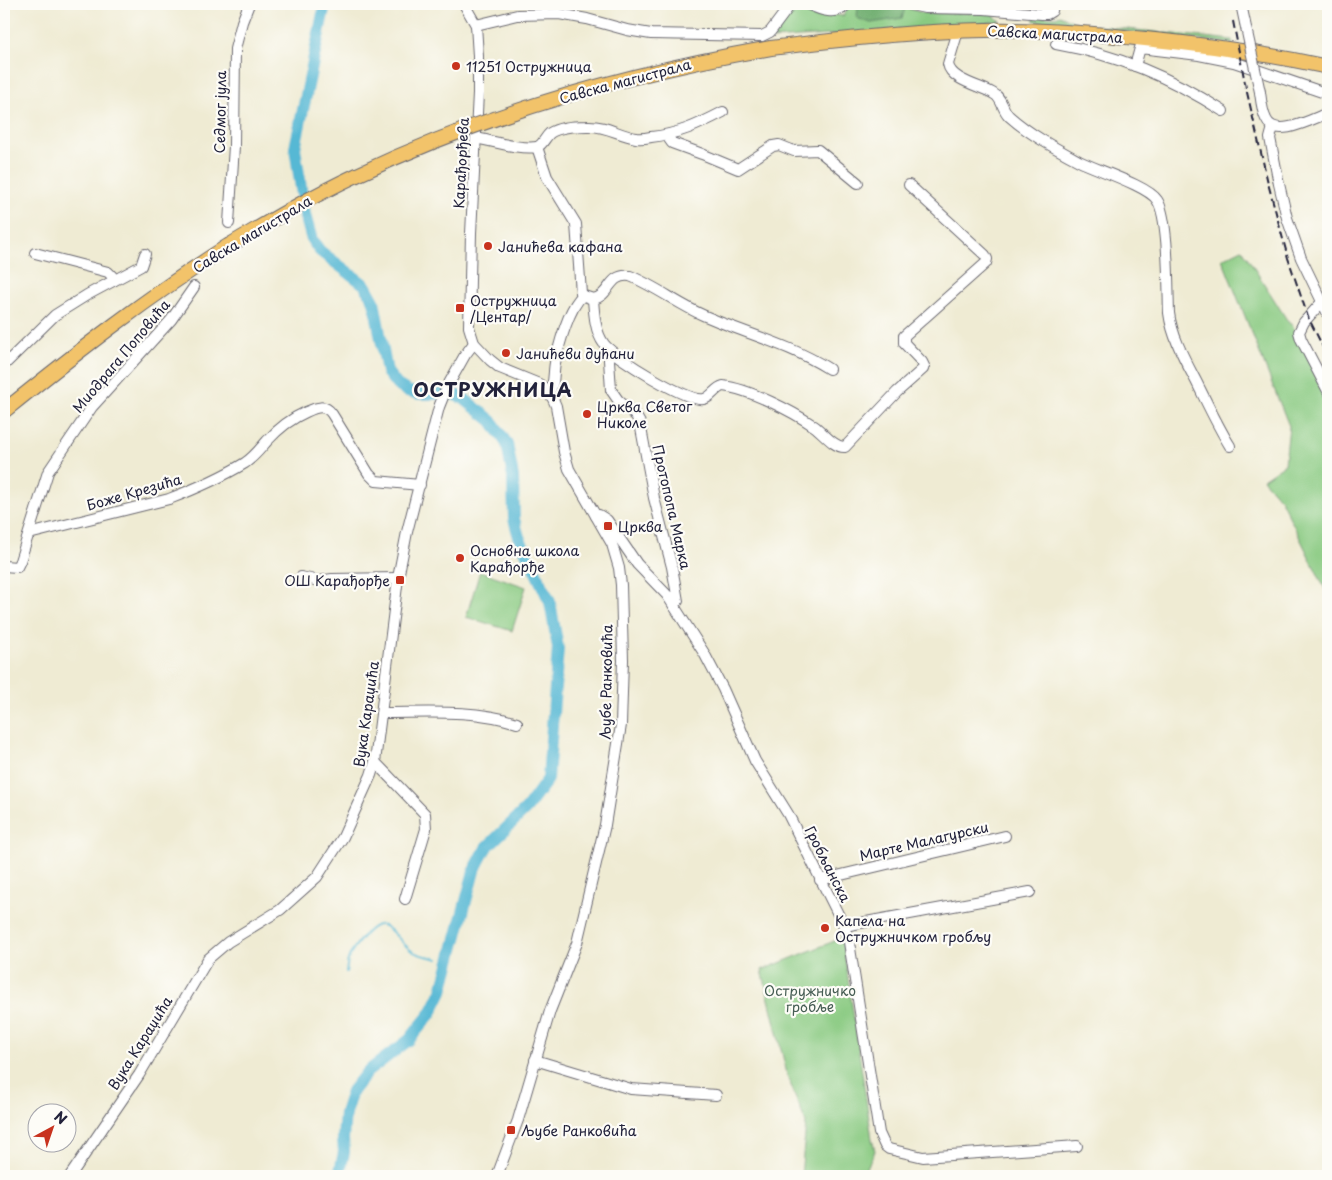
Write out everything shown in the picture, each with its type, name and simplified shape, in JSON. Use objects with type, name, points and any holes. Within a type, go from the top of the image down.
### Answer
[{"type":"main road","name":"Савска магистрала","points":[[4,412],[105,331],[166,287],[228,246],[299,204],[356,175],[432,142],[488,121],[608,83],[715,58],[770,48],[844,38],[958,31],[1033,30],[1115,35],[1219,47],[1328,67]]},
{"type":"main road","points":[[1072,32],[1102,42],[1140,48]]},
{"type":"street","name":"Седмог јула","points":[[229,223],[234,146],[235,49],[239,30],[249,4]]},
{"type":"street","name":"Карађорђева","points":[[464,4],[476,25],[478,38],[469,327],[474,343]]},
{"type":"street","points":[[476,25],[517,15],[559,14],[650,34],[762,36],[770,32],[791,4]]},
{"type":"street","points":[[807,4],[824,10],[839,11],[846,4]]},
{"type":"street","points":[[907,4],[925,8],[984,9],[1047,14],[1052,11],[1053,4]]},
{"type":"street","points":[[1241,4],[1267,122],[1273,127],[1286,128],[1328,113]]},
{"type":"street","points":[[958,31],[948,64],[949,68],[960,78],[996,94],[1006,112],[1035,135],[1080,161],[1138,186],[1152,194],[1157,200],[1161,208],[1166,242],[1171,324],[1186,362],[1215,421],[1230,446]]},
{"type":"street","points":[[1056,44],[1089,50],[1135,66],[1189,89],[1223,110]]},
{"type":"street","points":[[1135,66],[1140,48],[1198,55],[1234,62],[1328,94]]},
{"type":"street","points":[[476,138],[518,146],[537,146],[542,144],[551,133],[568,128],[587,126],[606,128],[639,139],[667,136],[690,129],[723,112]]},
{"type":"street","points":[[1273,127],[1270,138],[1287,218],[1301,258],[1328,314]]},
{"type":"street","points":[[667,136],[672,143],[738,169],[773,146],[779,145],[794,151],[818,150],[858,183]]},
{"type":"street","points":[[537,146],[547,177],[576,224],[580,290],[583,295],[593,299],[602,295],[616,278],[630,276],[706,316],[810,357],[829,369]]},
{"type":"street","points":[[610,350],[645,373],[691,397],[704,399],[709,397],[718,388],[725,386],[771,402],[813,426],[842,448],[847,446],[897,392],[923,368],[922,362],[904,343],[904,336],[986,263],[988,259],[909,184]]},
{"type":"street","points":[[35,253],[108,272],[112,276],[113,281]]},
{"type":"street","points":[[4,365],[55,315],[86,295],[141,266],[145,254]]},
{"type":"street","name":"Миодрага Поповића","points":[[4,566],[17,567],[48,472],[92,407],[171,320],[194,287]]},
{"type":"street","points":[[474,343],[500,368],[539,384],[549,393],[552,387],[557,355],[567,323],[577,301],[583,295]]},
{"type":"street","name":"Протопопа Марка","points":[[593,299],[599,334],[603,343],[610,350],[611,390],[618,400],[636,416],[640,423],[654,498],[672,567],[678,601],[674,606]]},
{"type":"street","points":[[1322,302],[1304,322],[1299,332],[1328,391]]},
{"type":"street","name":"Вука Караџића","points":[[70,1176],[138,1075],[208,959],[228,942],[280,910],[317,877],[344,837],[375,762],[398,578],[407,532],[447,387],[458,366],[474,343]]},
{"type":"street","name":"Љубе Ранковића","points":[[497,1176],[518,1120],[550,1011],[582,924],[604,825],[621,726],[623,660],[620,575],[612,544],[570,469],[564,452],[556,406],[549,393]]},
{"type":"street","name":"Боже Крезића","points":[[29,534],[169,499],[190,491],[244,464],[291,419],[320,406],[326,408],[332,414],[369,474],[376,481],[420,485]]},
{"type":"street","name":"Гробљанска","points":[[596,516],[599,515],[607,520],[637,564],[662,590],[674,606],[704,653],[724,689],[746,743],[788,814],[844,926],[849,942],[879,1133],[885,1146],[895,1151],[923,1157],[1077,1146]]},
{"type":"street","points":[[301,577],[319,581],[398,578]]},
{"type":"street","points":[[382,713],[455,712],[517,723]]},
{"type":"street","points":[[375,762],[425,814],[426,829],[405,899]]},
{"type":"street","name":"Марте Малагурски","points":[[820,880],[1005,836]]},
{"type":"street","points":[[844,926],[1030,892]]},
{"type":"street","points":[[535,1060],[631,1089],[716,1094]]},
{"type":"green space","points":[[850,4],[892,4],[924,13],[991,13],[1000,21],[773,39],[794,6],[817,14],[843,16]]},
{"type":"green space","points":[[856,4],[892,4],[905,8],[902,18],[871,23],[857,18],[858,6]]},
{"type":"green space","points":[[1060,15],[1079,24],[1232,40],[1233,44],[1034,21],[1034,16],[1056,17]]},
{"type":"green space","points":[[1242,249],[1292,325],[1328,400],[1328,595],[1281,500],[1263,479],[1285,464],[1289,426],[1222,259]]},
{"type":"green space","points":[[480,571],[526,587],[512,631],[466,617]]},
{"type":"green space","name":"Остружничко гробље","points":[[842,938],[875,1151],[863,1176],[801,1176],[806,1123],[788,1078],[762,970]]},
{"type":"waterway","points":[[325,4],[295,148],[305,215],[312,240],[320,251],[365,285],[374,301],[387,372],[397,385],[407,391],[419,394],[452,394],[463,398],[492,421],[507,444],[513,477],[514,519],[519,537],[550,602],[558,648],[548,779],[527,808],[486,848],[474,871],[442,991],[431,1013],[409,1040],[367,1072],[352,1091],[345,1113],[344,1152],[339,1176]]},
{"type":"waterway","points":[[346,972],[348,960],[353,950],[367,932],[377,925],[386,926],[415,953],[438,959]]},
{"type":"railway","points":[[1233,21],[1268,183],[1288,258],[1308,317],[1328,357]]},
{"type":"place","name":"11251 Остружница","points":[[456,66]]},
{"type":"place","name":"Јанићева кафана","points":[[488,246]]},
{"type":"place","name":"Остружница /Центар/","points":[[460,308]]},
{"type":"place","name":"Јанићеви дућани","points":[[506,353]]},
{"type":"place","name":"Црква Светог Николе","points":[[587,414]]},
{"type":"place","name":"Црква","points":[[608,526]]},
{"type":"place","name":"Основна школа Карађорђе","points":[[460,558]]},
{"type":"place","name":"ОШ Карађорђе","points":[[400,580]]},
{"type":"place","name":"Капела на Остружничком гробљу","points":[[825,928]]},
{"type":"place","name":"Љубе Ранковића","points":[[511,1130]]},
{"type":"district","name":"ОСТРУЖНИЦА","points":[[493,389]]}]
